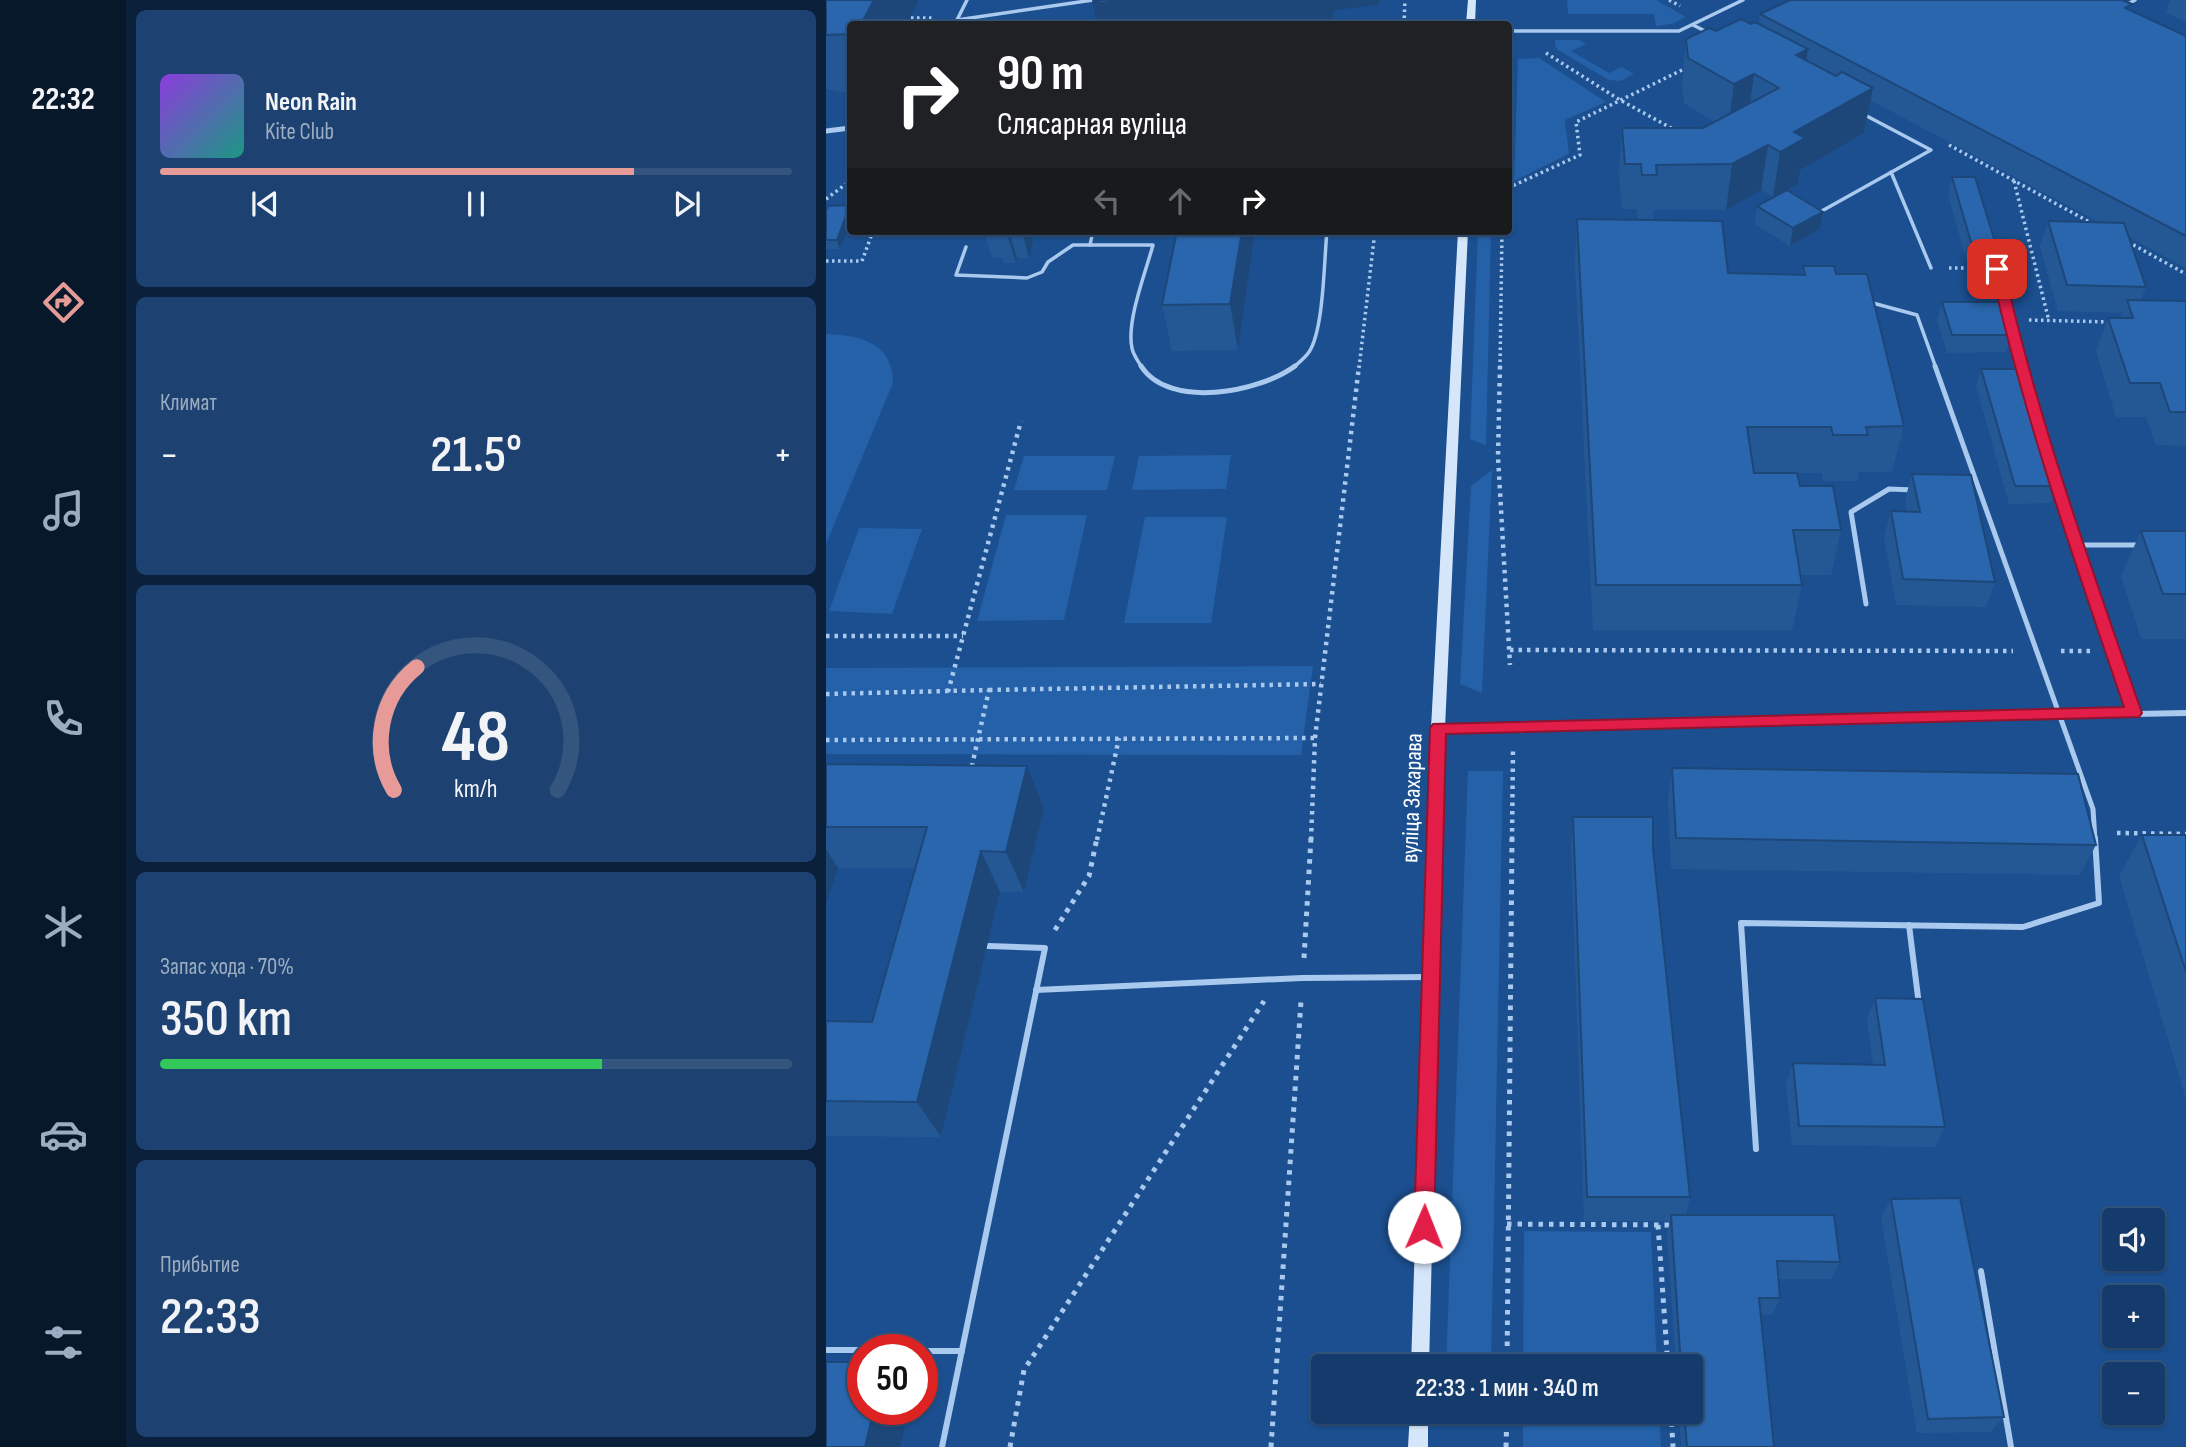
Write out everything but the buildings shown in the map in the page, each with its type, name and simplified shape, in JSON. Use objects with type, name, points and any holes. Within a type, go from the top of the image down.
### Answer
[{"type":"main road","points":[[1471,21],[1472,0]]},
{"type":"main road","name":"вуліца Захарава","points":[[1420,1354],[1438,728],[1463,235]]},
{"type":"main road","points":[[1418,1447],[1419,1424]]},
{"type":"street","points":[[826,131],[847,128]]},
{"type":"street","points":[[1438,728],[2183,713]]},
{"type":"lane","points":[[956,21],[967,0]]},
{"type":"lane","points":[[1044,8],[1049,0]]},
{"type":"lane","points":[[962,21],[1093,0]]},
{"type":"lane","points":[[1512,31],[1679,31],[1743,0]]},
{"type":"lane","points":[[2129,15],[2118,10],[2134,0]]},
{"type":"lane","points":[[1693,25],[1713,36]]},
{"type":"lane","points":[[1820,212],[1931,150],[1858,112]]},
{"type":"lane","points":[[1891,172],[1931,268]]},
{"type":"lane","points":[[1090,245],[1092,235]]},
{"type":"lane","points":[[965,247],[956,275],[1027,278],[1042,272],[1048,262],[1073,245],[1153,245],[1133,328],[1132,348],[1142,368],[1162,383],[1190,392],[1223,394],[1254,388],[1280,377],[1298,365],[1311,349],[1326,235]]},
{"type":"lane","points":[[1997,269],[2076,545],[2134,713]]},
{"type":"lane","points":[[1756,1149],[1741,923],[2023,927],[2099,903],[2093,809],[1917,315],[1866,301]]},
{"type":"lane","points":[[1866,604],[1852,512],[1889,489],[1915,490]]},
{"type":"lane","points":[[1967,492],[1980,492]]},
{"type":"lane","points":[[2076,545],[2145,545]]},
{"type":"lane","points":[[2183,713],[2186,720]]},
{"type":"lane","points":[[1909,925],[1919,1007]]},
{"type":"lane","points":[[942,1447],[1045,948],[988,946]]},
{"type":"lane","points":[[1036,990],[1302,978],[1430,976]]},
{"type":"lane","points":[[1981,1271],[2011,1447]]},
{"type":"lane","points":[[826,1350],[847,1350]]},
{"type":"lane","points":[[938,1351],[962,1351]]},
{"type":"path","points":[[1404,21],[1405,0]]},
{"type":"path","points":[[911,18],[939,19]]},
{"type":"path","points":[[1512,186],[1580,155],[1576,122],[1684,72],[1685,51],[1713,36]]},
{"type":"path","points":[[1543,51],[1620,100],[1675,130]]},
{"type":"path","points":[[2014,180],[2049,321]]},
{"type":"path","points":[[826,199],[847,183]]},
{"type":"path","points":[[826,261],[862,261],[872,235]]},
{"type":"path","points":[[1271,1447],[1316,765],[1315,738],[1376,235]]},
{"type":"path","points":[[1502,235],[1498,457],[1510,665]]},
{"type":"path","points":[[1931,268],[1997,269]]},
{"type":"path","points":[[2010,320],[2118,322]]},
{"type":"path","points":[[948,692],[1021,421]]},
{"type":"path","points":[[826,636],[963,636]]},
{"type":"path","points":[[1510,650],[2112,651]]},
{"type":"path","points":[[826,694],[1321,684]]},
{"type":"path","points":[[970,777],[989,690]]},
{"type":"path","points":[[1507,1354],[1512,728]]},
{"type":"path","points":[[1045,948],[1089,876],[1119,738]]},
{"type":"path","points":[[826,740],[1315,738]]},
{"type":"path","points":[[2095,833],[2186,834]]},
{"type":"path","points":[[1010,1447],[1024,1370],[1278,980]]},
{"type":"path","points":[[1507,1224],[1677,1225]]},
{"type":"path","points":[[1658,1225],[1667,1354]]},
{"type":"path","points":[[1506,1447],[1507,1424]]},
{"type":"path","points":[[1672,1424],[1673,1447]]},
{"type":"shaded area","points":[[1567,0],[1656,0],[1686,17],[1672,24],[1656,26],[1654,14],[1568,14]]},
{"type":"shaded area","points":[[1555,40],[1579,40],[1586,44],[1571,51],[1609,73],[1622,67],[1634,74],[1620,81],[1609,80],[1558,50]]},
{"type":"shaded area","points":[[1539,58],[1606,102],[1565,120],[1569,154],[1514,181],[1518,59]]},
{"type":"shaded area","points":[[1478,235],[1491,235],[1486,445],[1470,439]]},
{"type":"shaded area","points":[[826,334],[851,336],[873,344],[887,359],[892,369],[893,383],[826,544]]},
{"type":"shaded area","points":[[1231,455],[1226,489],[1132,490],[1139,456]]},
{"type":"shaded area","points":[[1024,456],[1115,456],[1107,490],[1014,490]]},
{"type":"shaded area","points":[[1492,470],[1482,693],[1460,684],[1471,486]]},
{"type":"shaded area","points":[[1006,515],[1087,515],[1064,620],[977,621]]},
{"type":"shaded area","points":[[1145,517],[1227,517],[1211,623],[1124,623]]},
{"type":"shaded area","points":[[859,528],[922,529],[892,614],[829,611]]},
{"type":"shaded area","points":[[1313,666],[1301,755],[826,754],[826,668]]},
{"type":"shaded area","points":[[1468,771],[1503,771],[1491,1354],[1446,1354]]},
{"type":"shaded area","points":[[1524,1231],[1651,1232],[1656,1354],[1523,1354]]},
{"type":"shaded area","points":[[1523,1424],[1660,1424],[1661,1447],[1523,1447]]},
{"type":"route","points":[[1424,1227],[1438,728],[2134,713],[2075,542],[2007,313],[1997,269]]}]
